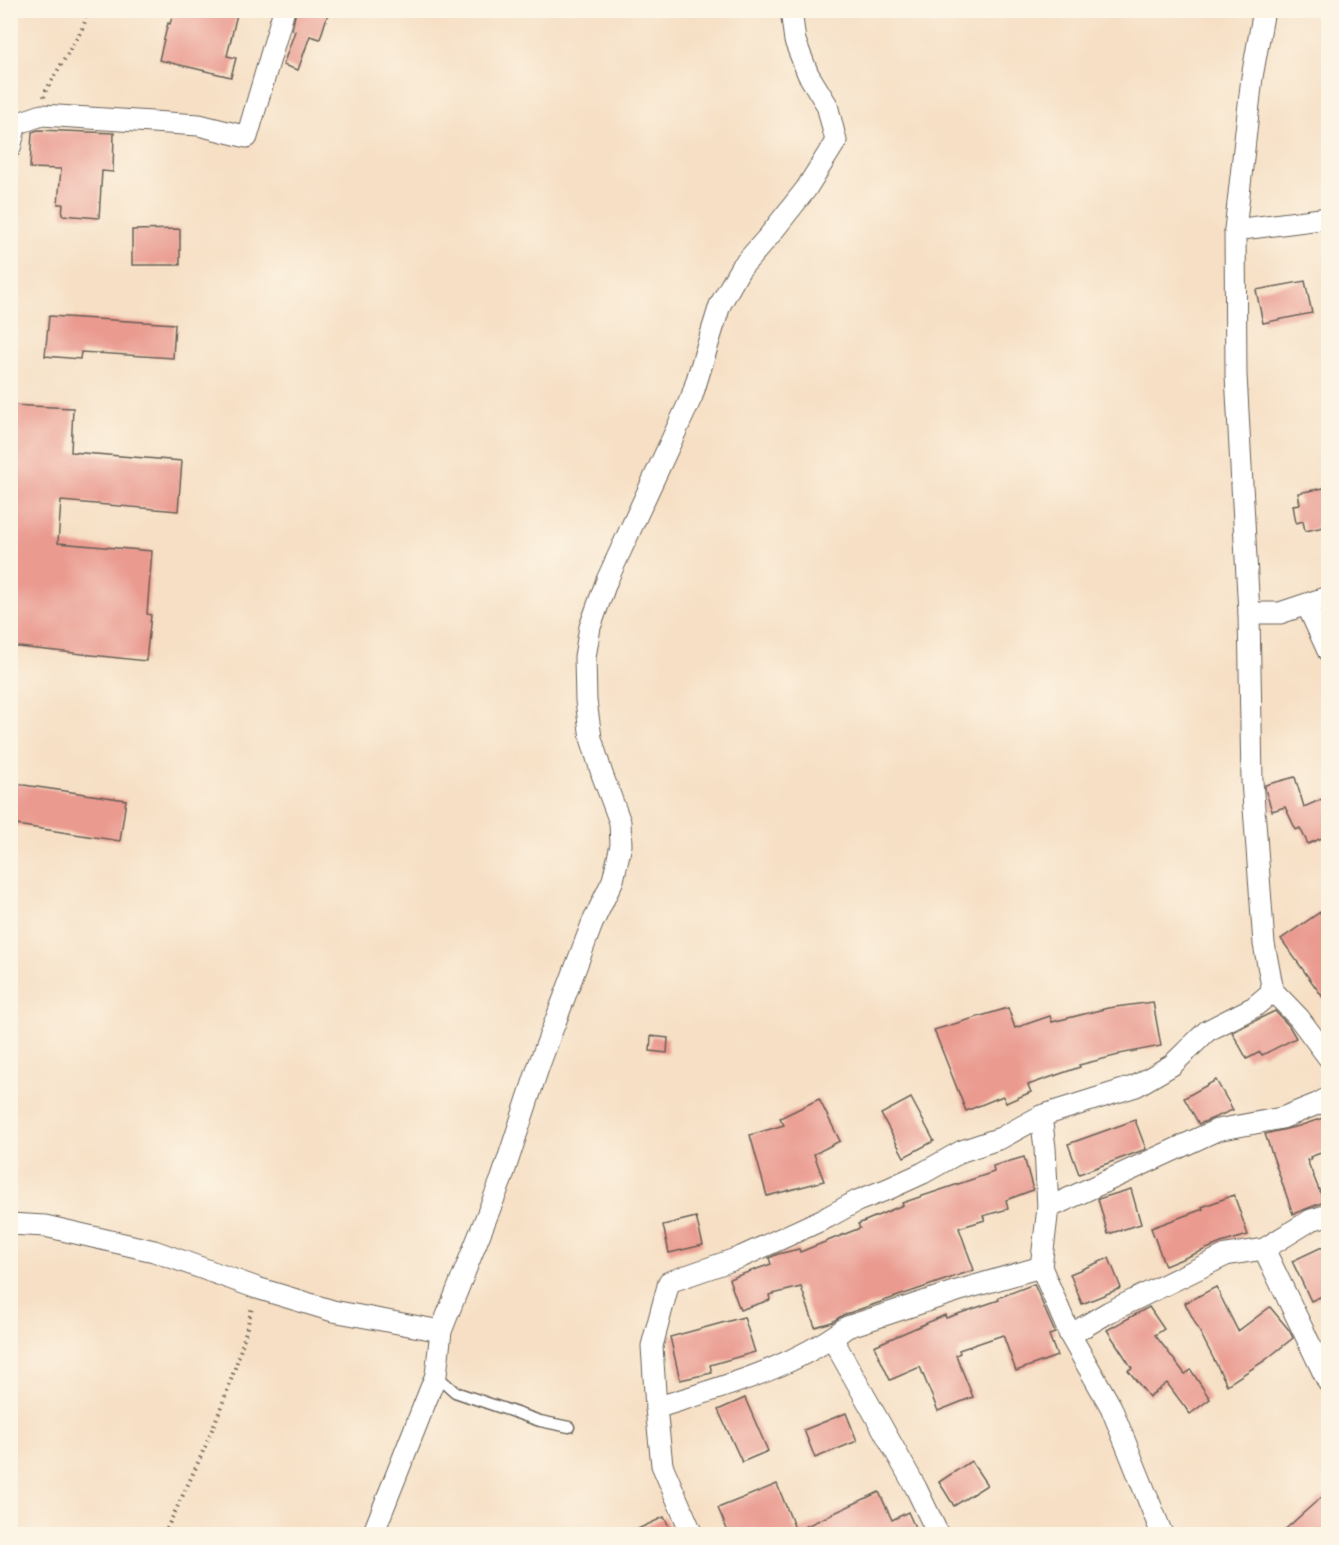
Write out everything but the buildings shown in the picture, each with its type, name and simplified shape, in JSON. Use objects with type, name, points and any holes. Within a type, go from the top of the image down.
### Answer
[{"type":"street","points":[[10,148],[16,124],[42,115],[200,125],[247,137],[284,10]]},
{"type":"street","points":[[373,1534],[436,1375],[441,1331],[502,1178],[539,1065],[592,924],[613,880],[621,845],[620,822],[591,738],[586,701],[585,657],[590,627],[607,580],[692,396],[720,305],[740,269],[806,189],[836,141],[826,105],[808,74],[795,41],[791,10]]},
{"type":"street","points":[[1264,10],[1252,77],[1235,230],[1236,375],[1248,614],[1254,804],[1264,944],[1273,991],[1299,1018],[1329,1057]]},
{"type":"street","points":[[1235,230],[1329,218]]},
{"type":"street","points":[[1248,614],[1280,614],[1329,597]]},
{"type":"street","points":[[1307,605],[1329,651]]},
{"type":"street","points":[[693,1534],[662,1465],[656,1408],[652,1346],[669,1282],[741,1257],[828,1217],[857,1201],[888,1190],[962,1151],[1001,1138],[1041,1116],[1136,1086],[1172,1065],[1208,1031],[1254,1006],[1273,991]]},
{"type":"street","points":[[1048,1208],[1217,1130],[1282,1118],[1329,1098]]},
{"type":"street","points":[[1041,1116],[1046,1148],[1048,1208],[1041,1267],[1070,1335],[1111,1407],[1162,1534]]},
{"type":"street","points":[[1070,1335],[1109,1312],[1226,1255],[1264,1249],[1311,1220],[1329,1215]]},
{"type":"street","points":[[10,1224],[45,1226],[154,1251],[256,1288],[333,1311],[441,1331]]},
{"type":"street","points":[[1264,1249],[1329,1382]]},
{"type":"street","points":[[656,1408],[749,1379],[832,1338],[847,1327],[957,1291],[1041,1267]]},
{"type":"street","points":[[832,1338],[916,1488],[938,1534]]},
{"type":"lane","points":[[436,1375],[455,1392],[540,1421],[568,1427]]},
{"type":"path","points":[[42,115],[45,92],[81,31],[90,10]]},
{"type":"path","points":[[164,1534],[204,1447],[234,1372],[248,1328],[256,1288]]}]
